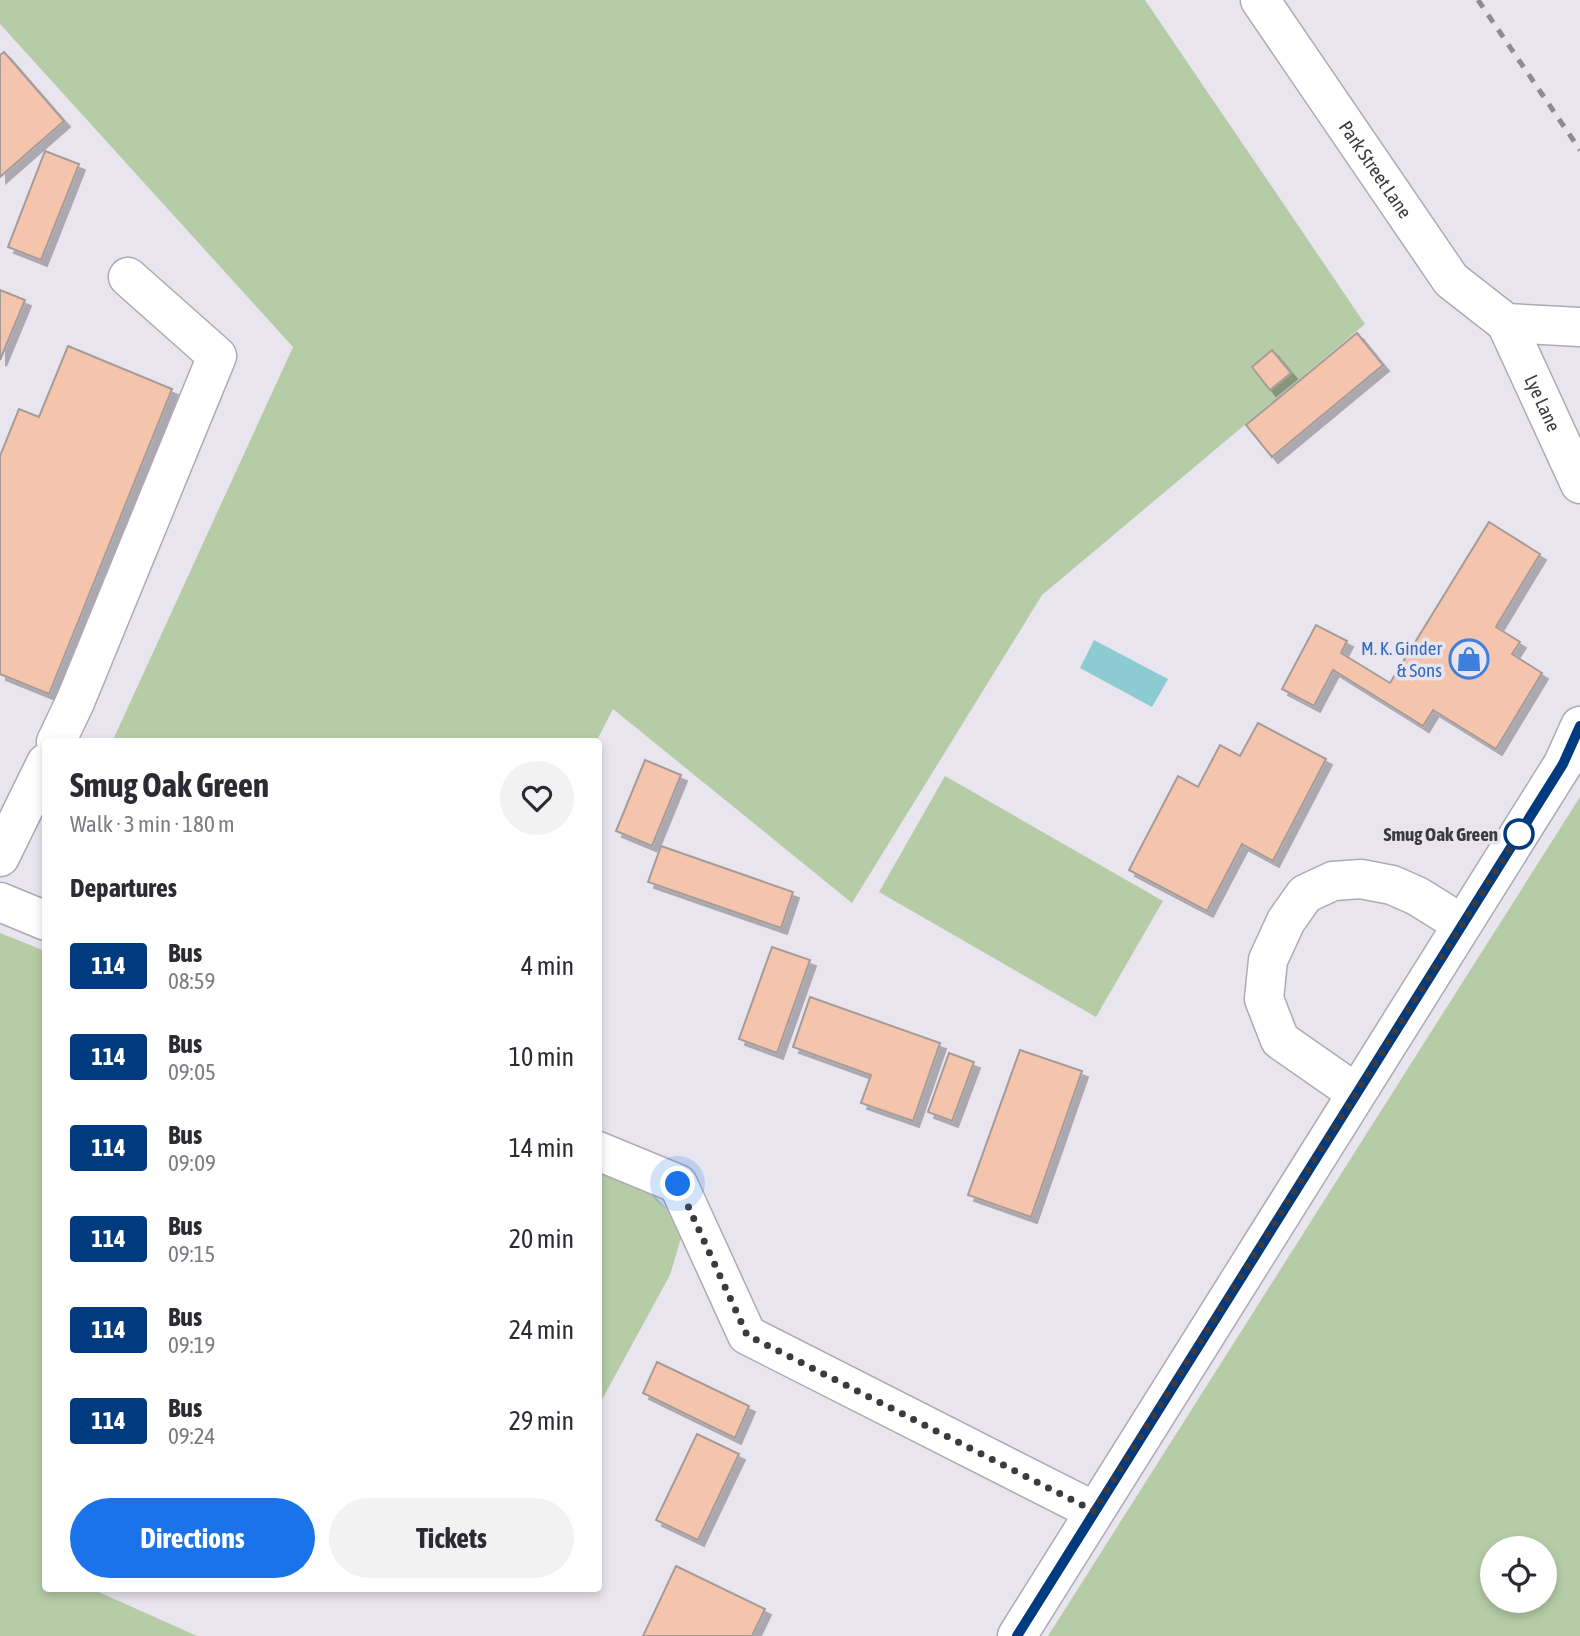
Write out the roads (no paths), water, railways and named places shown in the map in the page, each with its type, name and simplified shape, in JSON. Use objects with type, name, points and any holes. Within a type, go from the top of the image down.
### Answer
[{"type":"street","name":"Park Street Lane","points":[[1260,0],[1451,280],[1506,323]]},
{"type":"street","points":[[58,738],[218,356],[128,277]]},
{"type":"street","points":[[1506,323],[1580,327]]},
{"type":"street","name":"Lye Lane","points":[[1506,323],[1580,484]]},
{"type":"street","points":[[1017,1636],[1563,764],[1580,726]]},
{"type":"street","points":[[0,857],[42,771]]},
{"type":"street","points":[[1356,1093],[1280,1040],[1264,999],[1268,960],[1286,921],[1305,894],[1333,881],[1362,879],[1392,885],[1418,896],[1462,924]]},
{"type":"street","points":[[0,902],[42,919]]},
{"type":"street","points":[[602,1154],[678,1184],[747,1335],[1094,1511]]},
{"type":"water","points":[[1094,640],[1168,679],[1152,707],[1080,668]]},
{"type":"railway","points":[[1478,0],[1580,150]]},
{"type":"place","name":"M. K. Ginder & Sons","points":[[1469,659]]},
{"type":"place","name":"Smug Oak Green","points":[[1519,834]]}]
